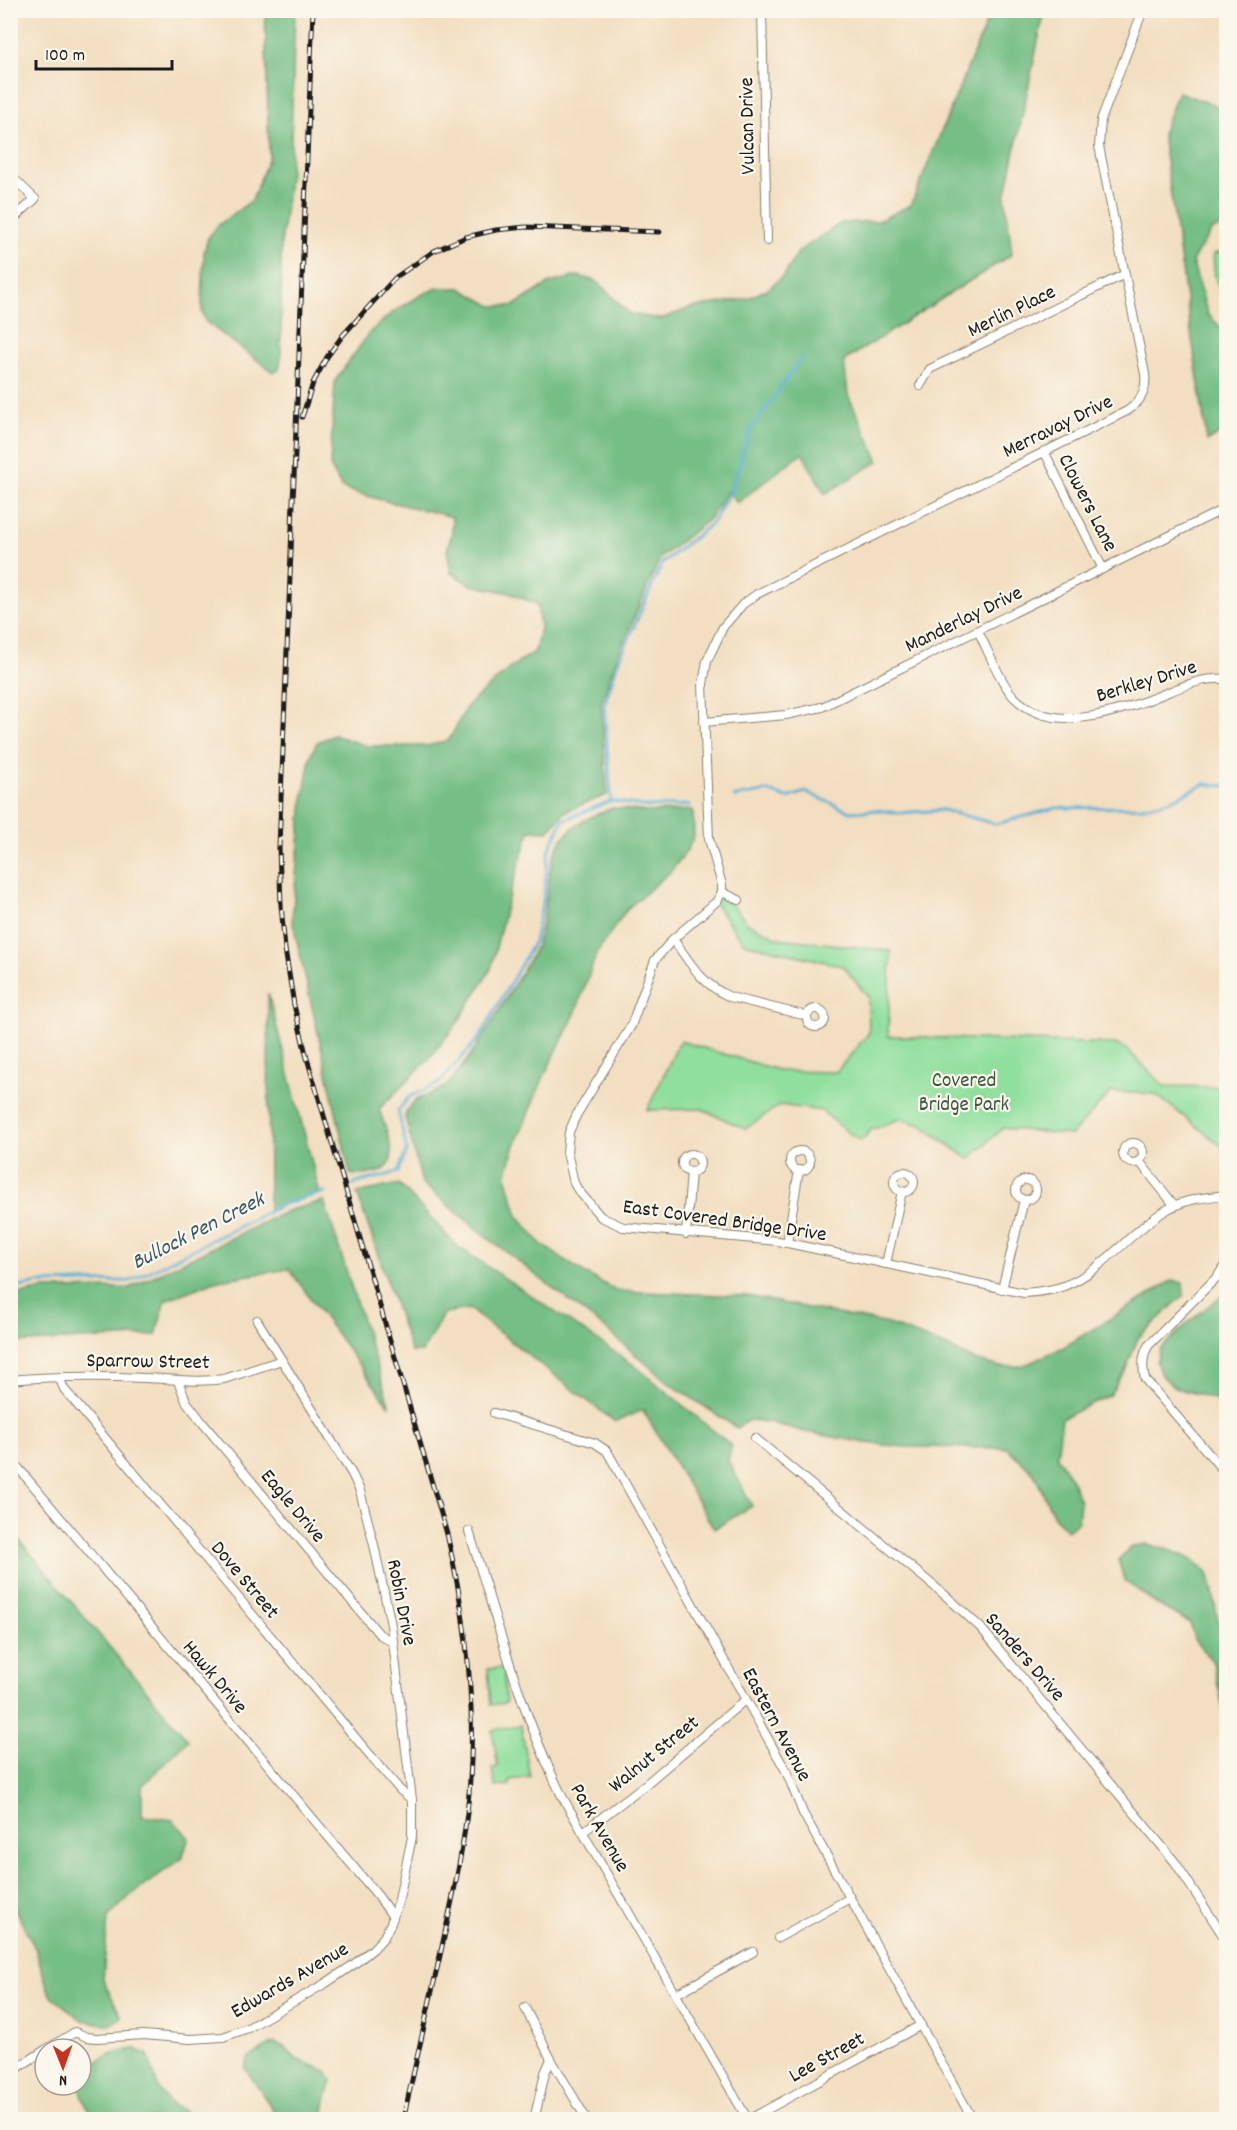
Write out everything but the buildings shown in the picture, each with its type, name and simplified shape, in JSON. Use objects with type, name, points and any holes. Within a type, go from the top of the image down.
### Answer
[{"type":"street","name":"Vulcan Drive","points":[[762,10],[767,240]]},
{"type":"street","name":"Merravay Drive","points":[[704,722],[703,684],[707,661],[723,627],[743,604],[757,594],[800,572],[1127,411],[1135,406],[1142,397],[1146,383],[1145,374],[1098,134],[1101,120],[1143,10]]},
{"type":"street","points":[[10,175],[35,199],[10,222]]},
{"type":"street","name":"Merlin Place","points":[[920,386],[930,369],[1125,274]]},
{"type":"street","name":"Clowers Lane","points":[[1044,451],[1103,569]]},
{"type":"street","name":"Manderlay Drive","points":[[704,722],[786,715],[822,707],[1227,508]]},
{"type":"street","name":"Berkley Drive","points":[[978,631],[1012,695],[1033,712],[1052,717],[1102,714],[1130,707],[1185,684],[1227,679]]},
{"type":"street","points":[[704,722],[709,839],[722,892],[740,900]]},
{"type":"street","name":"East Covered Bridge Drive","points":[[722,892],[709,909],[673,939],[655,960],[631,1026],[577,1114],[569,1132],[567,1152],[574,1183],[601,1217],[623,1227],[787,1243],[1024,1293],[1065,1286],[1082,1277],[1156,1217],[1175,1206],[1203,1198],[1227,1195]]},
{"type":"street","points":[[673,939],[709,986],[718,992],[807,1016]]},
{"type":"street","points":[[1139,1161],[1175,1206]]},
{"type":"street","points":[[787,1243],[799,1170]]},
{"type":"street","points":[[686,1234],[691,1172]]},
{"type":"street","points":[[886,1264],[902,1191]]},
{"type":"street","points":[[1002,1289],[1024,1200]]},
{"type":"street","points":[[1227,1263],[1218,1276],[1148,1346],[1143,1363],[1145,1379],[1227,1474]]},
{"type":"street","name":"Robin Drive","points":[[256,1320],[336,1446],[360,1491],[374,1545],[394,1643],[412,1800],[412,1837],[393,1917]]},
{"type":"street","name":"Sparrow Street","points":[[10,1380],[58,1377],[149,1378],[178,1381],[224,1379],[282,1360]]},
{"type":"street","name":"Dove Street","points":[[58,1377],[71,1398],[348,1729],[400,1790],[412,1800]]},
{"type":"street","name":"Eagle Drive","points":[[178,1381],[186,1401],[202,1422],[380,1634],[394,1643]]},
{"type":"street","name":"Eastern Avenue","points":[[494,1413],[595,1443],[607,1451],[786,1771],[803,1813],[973,2120]]},
{"type":"street","name":"Sanders Drive","points":[[754,1438],[946,1596],[981,1628],[1175,1862],[1227,1940]]},
{"type":"street","name":"Hawk Drive","points":[[10,1458],[284,1783],[393,1917]]},
{"type":"street","name":"Park Avenue","points":[[469,1531],[544,1761],[748,2120]]},
{"type":"street","name":"Walnut Street","points":[[583,1832],[646,1784],[746,1700]]},
{"type":"street","points":[[778,1938],[850,1898]]},
{"type":"street","name":"Edwards Avenue","points":[[93,2038],[144,2035],[213,2039],[240,2031],[326,1983],[368,1954],[384,1936],[393,1917]]},
{"type":"street","points":[[676,1994],[753,1952]]},
{"type":"street","points":[[525,2008],[551,2059],[587,2120]]},
{"type":"street","name":"Lee Street","points":[[748,2120],[921,2025]]},
{"type":"street","name":"Edwards Avenue","points":[[67,2037],[75,2032],[87,2037]]},
{"type":"street","name":"Edwards Avenue","points":[[10,2073],[33,2058]]},
{"type":"street","points":[[534,2120],[545,2073],[551,2059]]},
{"type":"green space","points":[[265,11],[295,11],[290,172],[281,244],[281,358],[279,370],[273,372],[206,322],[202,312],[204,252],[208,238],[217,226],[252,200],[269,157]]},
{"type":"green space","points":[[991,11],[1046,11],[1005,197],[1012,254],[844,361],[848,395],[879,461],[825,494],[802,453],[737,503],[728,491],[709,519],[660,558],[616,660],[601,703],[607,795],[566,811],[548,831],[530,830],[507,902],[491,969],[458,1022],[428,1060],[379,1109],[391,1147],[389,1164],[384,1170],[374,1173],[350,1174],[292,919],[303,800],[310,758],[317,742],[334,735],[367,746],[427,746],[449,740],[467,706],[511,667],[535,652],[540,628],[537,604],[510,593],[471,585],[451,573],[447,550],[452,532],[452,517],[342,488],[330,466],[335,381],[370,332],[393,312],[438,288],[460,288],[492,306],[513,306],[550,283],[578,276],[596,281],[630,314],[661,319],[690,308],[746,299],[768,289],[785,274],[799,251],[841,223],[878,221],[911,205]]},
{"type":"green space","points":[[1178,92],[1217,106],[1226,114],[1226,224],[1211,231],[1192,261],[1208,315],[1226,332],[1226,431],[1207,441],[1162,134]]},
{"type":"green space","points":[[1226,251],[1226,301],[1215,278],[1213,254]]},
{"type":"green space","points":[[613,808],[647,812],[693,810],[694,836],[686,852],[670,872],[627,909],[597,952],[575,1014],[545,1074],[515,1145],[506,1176],[518,1216],[541,1244],[586,1274],[617,1291],[748,1296],[888,1324],[948,1347],[971,1359],[1000,1367],[1023,1366],[1064,1347],[1173,1280],[1183,1283],[1184,1295],[1138,1338],[1126,1369],[1110,1395],[1062,1418],[1057,1457],[1071,1478],[1080,1501],[1078,1522],[1067,1530],[1054,1516],[1033,1472],[1007,1448],[905,1447],[866,1443],[801,1431],[769,1422],[749,1420],[737,1428],[669,1383],[603,1327],[479,1231],[422,1183],[405,1117],[407,1110],[416,1101],[441,1089],[453,1079],[485,1034],[532,955],[543,919],[552,861],[558,845],[569,831],[587,819]]},
{"type":"green space","name":"Covered Bridge Park","points":[[722,892],[747,923],[778,938],[891,951],[888,1036],[1115,1044],[1126,1049],[1164,1086],[1219,1087],[1226,1143],[1226,1182],[1223,1147],[1155,1094],[1111,1092],[1071,1135],[1003,1128],[969,1159],[921,1125],[900,1119],[871,1130],[861,1141],[822,1111],[780,1105],[745,1129],[702,1109],[647,1110],[680,1041],[781,1071],[836,1072],[869,1033],[868,997],[843,966],[744,943],[714,903]]},
{"type":"green space","points":[[268,993],[320,1194],[284,1204],[269,1212]]},
{"type":"green space","points":[[399,1184],[457,1246],[634,1365],[732,1446],[728,1460],[752,1506],[714,1529],[643,1410],[615,1422],[469,1309],[444,1313],[422,1352],[411,1352],[357,1193]]},
{"type":"green space","points":[[324,1201],[390,1407],[289,1269],[218,1280],[165,1300],[156,1335],[11,1343],[11,1296],[44,1289],[129,1288],[287,1211]]},
{"type":"green space","points":[[1226,1292],[1226,1402],[1176,1388],[1161,1375],[1156,1362],[1160,1349]]},
{"type":"green space","points":[[10,1529],[188,1740],[142,1786],[142,1816],[173,1820],[189,1838],[182,1858],[130,1896],[108,1917],[103,1980],[122,2017],[110,2025],[82,2020],[50,1995],[35,1948],[11,1902]]},
{"type":"green space","points":[[1144,1544],[1170,1550],[1188,1558],[1203,1568],[1210,1578],[1220,1635],[1226,1642],[1226,1721],[1213,1662],[1194,1640],[1190,1623],[1160,1606],[1125,1581],[1118,1560],[1130,1548]]},
{"type":"green space","points":[[503,1668],[506,1703],[491,1705],[488,1669]]},
{"type":"green space","points":[[521,1725],[530,1777],[510,1780],[510,1785],[495,1787],[492,1768],[498,1767],[492,1730]]},
{"type":"green space","points":[[274,2043],[284,2047],[296,2059],[327,2071],[332,2081],[323,2119],[279,2119],[245,2068],[249,2057]]},
{"type":"green space","points":[[136,2049],[148,2055],[163,2095],[194,2119],[91,2119],[83,2097],[93,2097],[93,2067],[112,2054]]},
{"type":"waterway","points":[[353,1184],[398,1172],[407,1150],[398,1111],[409,1097],[439,1083],[479,1038],[534,942],[543,901],[549,850],[563,820],[611,801],[604,705],[617,665],[662,563],[712,523],[731,491],[750,430],[803,356]]},
{"type":"waterway","points":[[734,797],[768,791],[787,798],[806,792],[851,812],[877,810],[899,813],[943,810],[996,824],[1056,808],[1143,807],[1169,801],[1205,784],[1226,786]]},
{"type":"waterway","points":[[611,801],[649,807],[689,805]]},
{"type":"waterway","name":"Bullock Pen Creek","points":[[10,1289],[39,1283],[130,1281],[284,1204],[325,1192]]},
{"type":"railway","points":[[313,10],[279,847],[285,949],[294,1005],[307,1058],[447,1534],[461,1603],[471,1707],[470,1778],[462,1850],[403,2120]]},
{"type":"railway","points":[[302,417],[313,383],[327,357],[343,335],[396,277],[434,251],[466,237],[496,230],[526,227],[660,232]]}]
